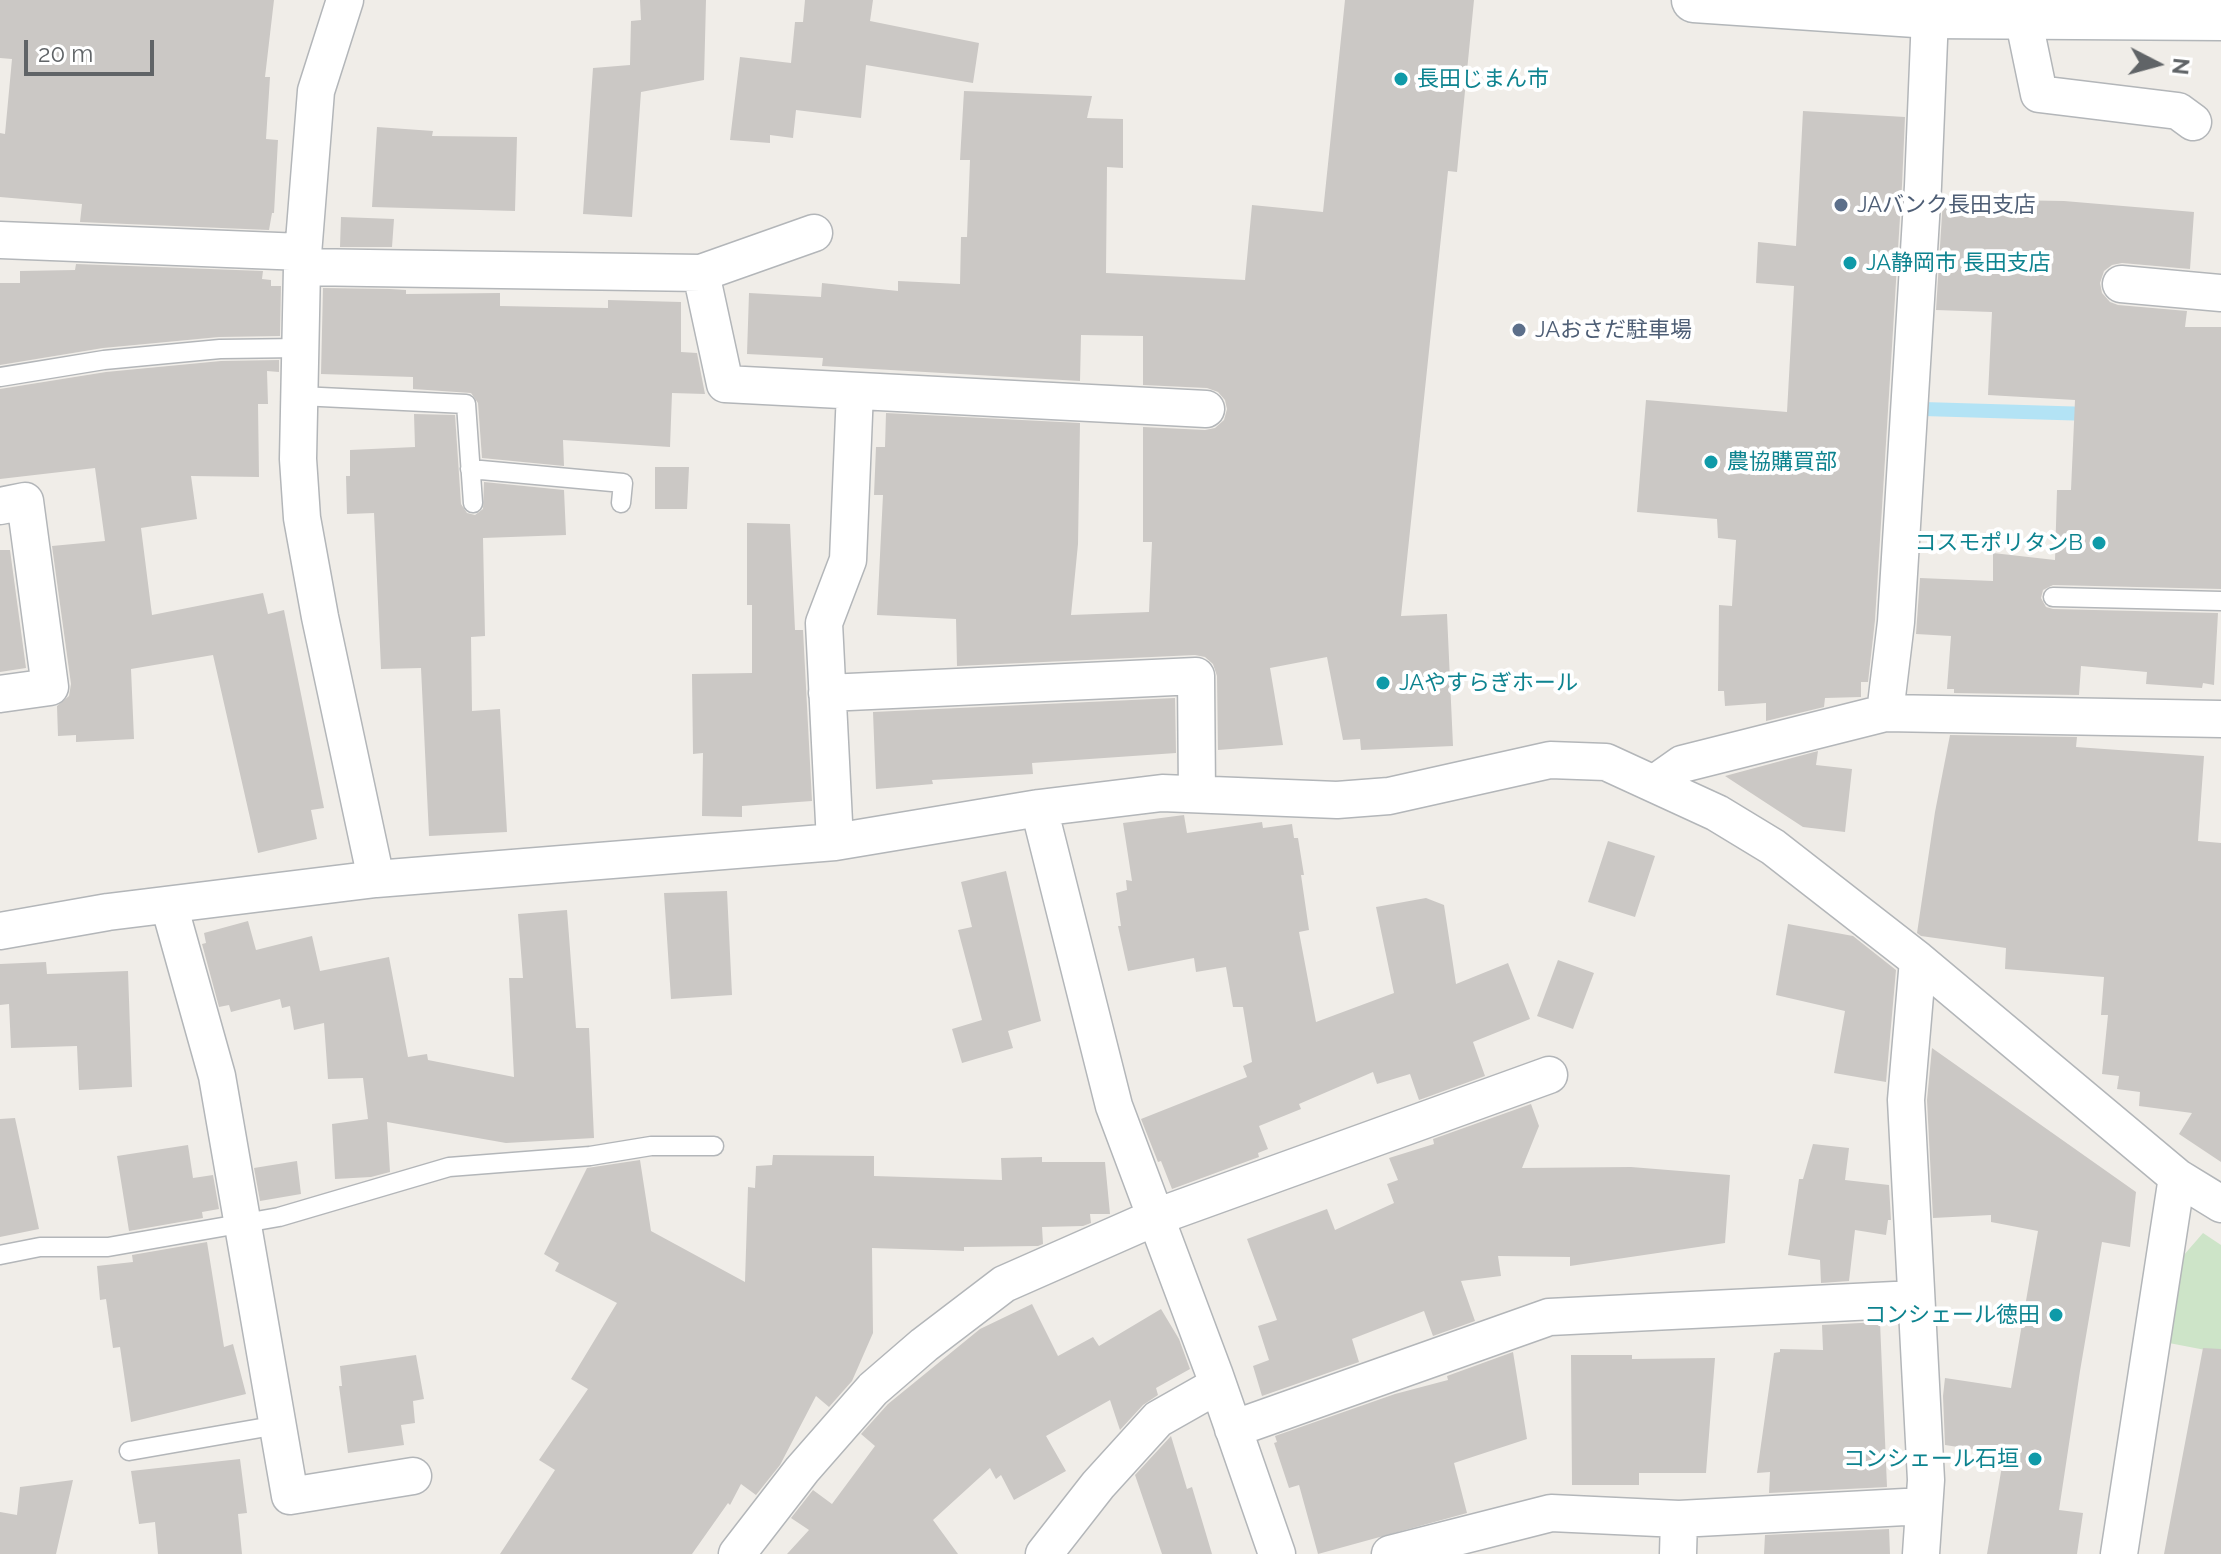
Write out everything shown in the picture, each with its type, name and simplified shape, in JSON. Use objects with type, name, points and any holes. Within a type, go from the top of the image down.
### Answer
[{"type":"main road","points":[[1694,0],[1930,16],[2221,18]]},
{"type":"street","points":[[345,0],[316,91],[302,260],[298,459],[302,518],[320,617],[376,879]]},
{"type":"street","points":[[1885,713],[1896,622],[1923,186],[1930,16]]},
{"type":"street","points":[[2023,17],[2039,94],[2178,111],[2193,122]]},
{"type":"street","points":[[0,240],[302,260],[701,273],[814,233]]},
{"type":"street","points":[[701,273],[725,384],[1206,409]]},
{"type":"street","points":[[2121,284],[2221,293]]},
{"type":"street","points":[[835,842],[824,623],[848,560],[855,391]]},
{"type":"street","points":[[0,506],[25,501],[50,687],[0,694]]},
{"type":"street","points":[[827,693],[1196,676],[1197,794]]},
{"type":"street","points":[[1655,783],[1682,764],[1885,713],[2221,719]]},
{"type":"street","points":[[0,931],[169,905],[376,879],[835,842],[1039,808],[1162,793],[1337,800],[1389,796],[1550,760],[1606,762],[1717,813],[1773,847],[1918,960],[2177,1177],[2221,1204]]},
{"type":"street","points":[[1039,808],[1114,1106],[1277,1554]]},
{"type":"street","points":[[169,905],[217,1076],[290,1496],[413,1476]]},
{"type":"street","points":[[1918,960],[1906,1100],[1926,1480],[1921,1554]]},
{"type":"street","points":[[737,1554],[802,1470],[873,1389],[924,1345],[1004,1284],[1156,1217],[1549,1075]]},
{"type":"street","points":[[2119,1554],[2177,1177]]},
{"type":"street","points":[[1233,1429],[1549,1317],[1915,1299]]},
{"type":"street","points":[[1044,1554],[1098,1485],[1158,1419],[1218,1385]]},
{"type":"street","points":[[1390,1554],[1551,1513],[1678,1536],[1924,1506]]},
{"type":"lane","points":[[0,377],[104,360],[191,352],[301,348]]},
{"type":"lane","points":[[300,396],[466,404],[473,503]]},
{"type":"lane","points":[[470,469],[623,483],[621,503]]},
{"type":"lane","points":[[2053,597],[2221,601]]},
{"type":"lane","points":[[0,1255],[40,1247],[108,1247],[243,1224],[337,1201],[449,1167],[590,1156],[651,1146],[714,1146]]},
{"type":"lane","points":[[129,1451],[278,1425]]},
{"type":"green space","points":[[2203,1233],[2221,1245],[2221,1353],[2169,1343],[2183,1256]]},
{"type":"building","points":[[0,0],[274,0],[265,77],[270,77],[266,139],[278,140],[274,213],[269,230],[80,222],[82,204],[0,197],[0,133],[5,134],[12,59],[0,58]]},
{"type":"building","points":[[640,0],[706,0],[704,80],[641,92],[632,217],[583,214],[593,68],[630,65],[631,21],[641,20]]},
{"type":"building","points":[[805,0],[873,0],[870,21],[979,43],[973,83],[866,65],[861,118],[796,110],[793,138],[770,135],[770,143],[730,140],[740,57],[791,63],[795,22],[803,22]]},
{"type":"building","points":[[1345,0],[1474,0],[1457,172],[1448,171],[1401,616],[1447,614],[1453,746],[1361,750],[1360,739],[1343,740],[1327,657],[1270,668],[1283,745],[1218,750],[1217,676],[1213,664],[1205,657],[957,666],[956,619],[877,615],[883,495],[874,495],[876,447],[885,447],[886,413],[1080,423],[1078,544],[1071,615],[1149,612],[1152,542],[1143,542],[1143,427],[1215,428],[1224,420],[1227,409],[1225,400],[1218,392],[1207,388],[1143,385],[1143,336],[1081,335],[1080,381],[822,366],[823,358],[747,354],[749,293],[821,297],[822,283],[898,291],[898,281],[960,284],[961,237],[967,237],[970,160],[960,160],[964,91],[1092,96],[1087,118],[1123,119],[1123,168],[1107,167],[1106,273],[1245,280],[1252,205],[1323,212]]},
{"type":"building","points":[[1803,111],[1905,117],[1902,185],[1875,620],[1868,682],[1861,682],[1861,697],[1825,698],[1824,707],[1766,721],[1766,703],[1725,706],[1724,691],[1718,691],[1719,605],[1732,606],[1736,540],[1718,538],[1717,519],[1637,512],[1646,400],[1787,412],[1794,286],[1756,283],[1758,242],[1796,246]]},
{"type":"building","points":[[377,127],[433,131],[432,136],[517,137],[515,211],[372,207]]},
{"type":"building","points":[[1943,199],[2064,201],[2194,212],[2190,269],[2122,263],[2104,271],[2100,283],[2102,293],[2118,305],[2187,311],[2185,327],[2221,327],[2221,589],[2053,585],[2043,590],[2041,598],[2046,607],[2053,609],[2218,613],[2214,685],[2203,683],[2202,688],[2146,684],[2147,672],[2081,666],[2079,695],[1954,693],[1954,689],[1947,689],[1951,636],[1916,634],[1920,578],[1993,581],[1993,553],[2055,560],[2057,490],[2071,490],[2075,400],[1988,395],[1992,312],[1936,310]]},
{"type":"building","points":[[341,217],[394,219],[392,247],[340,247]]},
{"type":"building","points":[[76,264],[263,271],[262,279],[271,280],[271,286],[281,286],[280,336],[219,337],[103,348],[0,365],[0,283],[20,283],[20,271],[75,270]]},
{"type":"building","points":[[323,288],[406,290],[406,294],[500,293],[500,306],[608,308],[608,300],[681,302],[681,352],[697,353],[705,394],[672,393],[670,447],[563,440],[564,466],[482,458],[478,403],[471,393],[413,389],[413,377],[321,374]]},
{"type":"building","points":[[279,360],[279,372],[267,371],[268,404],[258,404],[259,477],[191,476],[197,519],[141,528],[152,615],[263,593],[268,614],[284,610],[324,808],[311,810],[317,839],[258,853],[213,655],[131,669],[134,739],[76,742],[76,735],[58,736],[57,706],[69,696],[71,684],[52,546],[105,541],[95,468],[0,479],[0,389],[106,372],[221,361]]},
{"type":"building","points":[[414,414],[455,415],[461,504],[467,513],[475,515],[483,509],[484,482],[564,490],[566,535],[483,538],[485,636],[471,637],[472,711],[500,709],[507,832],[429,836],[421,668],[381,669],[374,513],[347,514],[346,476],[350,476],[350,450],[415,447]]},
{"type":"building","points":[[655,467],[689,467],[687,509],[655,509]]},
{"type":"building","points":[[747,523],[790,524],[795,630],[803,630],[812,801],[742,806],[742,817],[702,816],[703,753],[693,754],[692,674],[752,673],[752,605],[747,605]]},
{"type":"building","points":[[0,550],[10,550],[26,668],[0,672]]},
{"type":"building","points":[[1175,698],[1176,753],[1032,763],[1033,774],[932,780],[933,784],[876,789],[873,712]]},
{"type":"building","points":[[1950,735],[2077,737],[2076,747],[2204,756],[2198,841],[2221,843],[2221,1162],[2179,1134],[2192,1113],[2139,1106],[2140,1092],[2117,1089],[2119,1076],[2102,1074],[2108,1015],[2101,1015],[2104,977],[2005,969],[2006,948],[1917,933]]},
{"type":"building","points":[[1818,751],[1816,765],[1852,769],[1845,832],[1803,827],[1725,776]]},
{"type":"building","points":[[1184,815],[1187,833],[1262,822],[1263,828],[1292,824],[1294,838],[1298,838],[1304,875],[1301,875],[1309,930],[1299,932],[1316,1022],[1394,993],[1376,907],[1426,898],[1444,905],[1456,984],[1508,963],[1530,1019],[1473,1042],[1485,1076],[1419,1100],[1410,1074],[1377,1084],[1373,1072],[1299,1104],[1301,1109],[1259,1126],[1268,1149],[1258,1153],[1259,1157],[1172,1189],[1141,1119],[1247,1077],[1243,1066],[1252,1062],[1243,1007],[1233,1007],[1226,967],[1196,972],[1194,958],[1128,971],[1118,926],[1121,926],[1116,893],[1127,890],[1126,880],[1132,881],[1123,823]]},
{"type":"building","points":[[1608,841],[1655,856],[1635,917],[1588,902]]},
{"type":"building","points":[[1006,871],[1041,1021],[1008,1031],[1013,1048],[962,1063],[952,1029],[982,1020],[958,930],[972,927],[961,882]]},
{"type":"building","points":[[727,891],[732,995],[671,999],[664,893]]},
{"type":"building","points":[[567,910],[576,1028],[589,1028],[594,1138],[506,1143],[387,1122],[390,1172],[371,1177],[335,1179],[332,1124],[368,1119],[363,1078],[328,1079],[324,1023],[294,1030],[290,1006],[282,1008],[280,999],[231,1012],[229,1005],[219,1007],[202,944],[206,943],[204,933],[248,921],[256,950],[312,936],[320,971],[389,957],[408,1057],[427,1054],[428,1060],[514,1077],[509,978],[523,978],[518,914]]},
{"type":"building","points":[[1788,924],[1853,936],[1896,970],[1886,1082],[1834,1073],[1845,1011],[1776,995]]},
{"type":"building","points":[[1558,960],[1594,973],[1573,1029],[1537,1016]]},
{"type":"building","points":[[46,962],[47,974],[128,971],[132,1087],[79,1090],[77,1046],[11,1048],[9,1004],[0,1005],[0,964]]},
{"type":"building","points":[[1932,1048],[2136,1192],[2130,1247],[2102,1242],[2080,1371],[2059,1510],[2083,1513],[2077,1554],[1987,1554],[2004,1454],[1945,1445],[1945,1378],[2011,1388],[2038,1231],[1991,1222],[1991,1215],[1933,1218],[1927,1100]]},
{"type":"building","points":[[1531,1104],[1539,1126],[1522,1168],[1631,1167],[1730,1175],[1725,1243],[1570,1266],[1570,1257],[1498,1256],[1501,1276],[1461,1281],[1475,1321],[1433,1336],[1424,1311],[1352,1339],[1359,1362],[1262,1396],[1253,1366],[1269,1360],[1258,1326],[1277,1320],[1247,1239],[1327,1209],[1335,1230],[1394,1203],[1387,1184],[1398,1180],[1389,1158],[1434,1144],[1433,1139]]},
{"type":"building","points":[[15,1118],[39,1229],[0,1237],[0,1119]]},
{"type":"building","points":[[1813,1144],[1849,1148],[1845,1180],[1889,1185],[1891,1220],[1888,1220],[1886,1235],[1855,1230],[1849,1281],[1821,1283],[1820,1260],[1788,1255],[1799,1179],[1803,1179]]},
{"type":"building","points":[[188,1145],[193,1178],[213,1175],[219,1209],[202,1212],[203,1218],[129,1231],[117,1156]]},
{"type":"building","points":[[773,1155],[874,1156],[874,1176],[1002,1180],[1001,1158],[1042,1157],[1042,1162],[1105,1162],[1110,1214],[1090,1214],[1091,1223],[1083,1226],[1042,1227],[1043,1244],[1038,1246],[964,1247],[964,1251],[872,1248],[873,1333],[852,1381],[829,1407],[816,1396],[780,1465],[756,1495],[741,1484],[730,1505],[728,1503],[692,1554],[500,1554],[555,1470],[539,1460],[588,1389],[571,1379],[617,1303],[555,1271],[559,1263],[544,1254],[587,1168],[640,1160],[651,1231],[745,1282],[748,1187],[755,1188],[756,1166],[772,1165]]},
{"type":"building","points":[[297,1161],[301,1194],[260,1201],[254,1168]]},
{"type":"building","points":[[207,1242],[224,1347],[233,1344],[246,1394],[131,1422],[120,1347],[113,1348],[106,1299],[100,1300],[97,1266],[133,1262],[132,1255]]},
{"type":"building","points":[[1032,1304],[1058,1356],[1093,1337],[1099,1346],[1161,1309],[1179,1339],[1190,1369],[1156,1388],[1158,1395],[1143,1405],[1120,1430],[1110,1400],[1046,1436],[1066,1471],[1014,1500],[1001,1475],[996,1479],[990,1468],[933,1520],[958,1554],[787,1554],[809,1530],[791,1518],[813,1490],[832,1504],[875,1446],[861,1434],[888,1404],[980,1329]]},
{"type":"building","points":[[1880,1322],[1887,1487],[1769,1493],[1770,1472],[1757,1473],[1774,1353],[1780,1352],[1780,1349],[1823,1350],[1822,1325]]},
{"type":"building","points":[[2203,1348],[2221,1349],[2221,1554],[2164,1554]]},
{"type":"building","points":[[1513,1352],[1527,1439],[1454,1463],[1467,1513],[1318,1554],[1299,1485],[1289,1488],[1274,1443],[1277,1442],[1275,1436],[1395,1394],[1448,1380],[1447,1376]]},
{"type":"building","points":[[416,1355],[424,1399],[413,1401],[415,1423],[401,1425],[404,1445],[348,1453],[339,1386],[342,1386],[340,1366]]},
{"type":"building","points":[[1571,1355],[1632,1355],[1632,1359],[1715,1358],[1706,1473],[1639,1473],[1639,1485],[1572,1485]]},
{"type":"building","points":[[1171,1436],[1187,1489],[1192,1487],[1212,1554],[1162,1554],[1135,1475]]},
{"type":"building","points":[[240,1459],[247,1513],[238,1514],[242,1554],[158,1554],[155,1522],[139,1524],[131,1471]]},
{"type":"building","points":[[73,1480],[56,1554],[0,1554],[0,1512],[17,1515],[20,1487]]},
{"type":"building","points":[[1889,1529],[1890,1554],[1764,1554],[1765,1535]]},
{"type":"waterway","points":[[1923,409],[2091,414]]},
{"type":"place","name":"長田じまん市","points":[[1401,79]]},
{"type":"place","name":"JAバンク長田支店","points":[[1841,205]]},
{"type":"place","name":"JA静岡市 長田支店","points":[[1850,263]]},
{"type":"place","name":"JAおさだ駐車場","points":[[1519,330]]},
{"type":"place","name":"農協購買部","points":[[1711,462]]},
{"type":"place","name":"コスモポリタンB","points":[[2099,543]]},
{"type":"place","name":"JAやすらぎホール","points":[[1383,683]]},
{"type":"place","name":"コンシェール徳田","points":[[2056,1315]]},
{"type":"place","name":"コンシェール石垣","points":[[2035,1459]]}]
